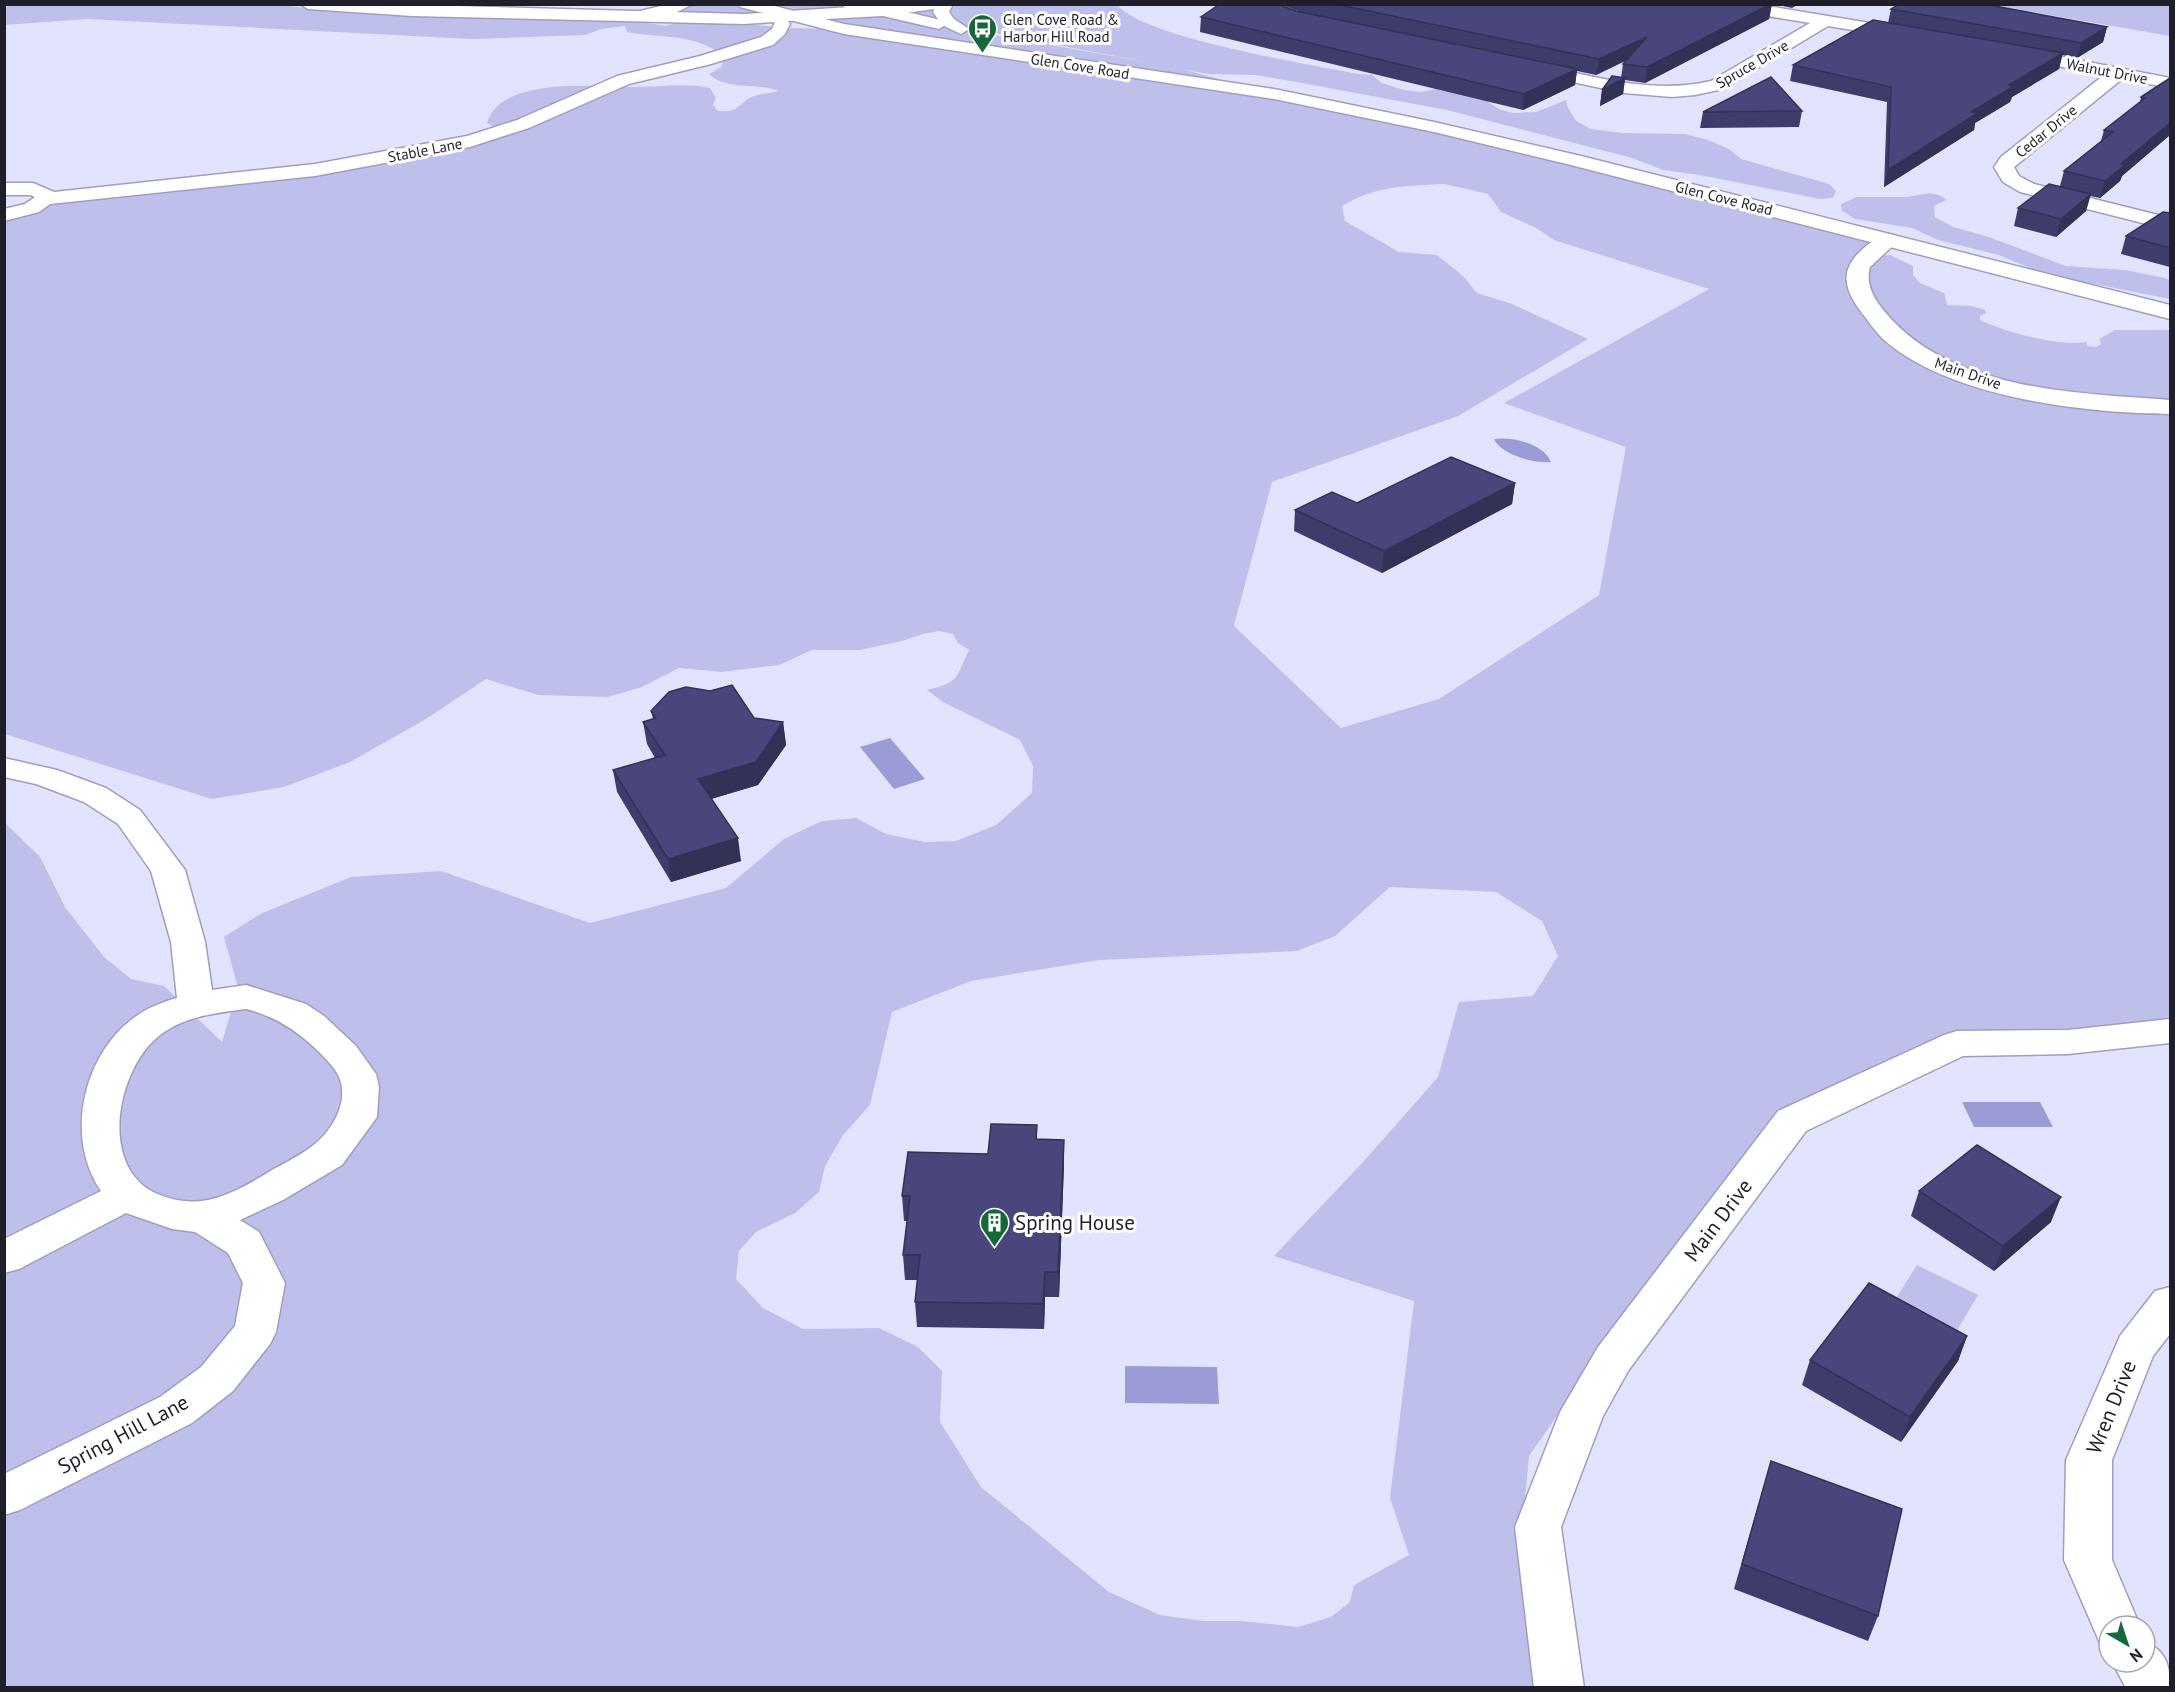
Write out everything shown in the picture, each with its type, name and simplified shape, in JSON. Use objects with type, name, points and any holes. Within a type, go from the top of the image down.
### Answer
[{"type":"street","points":[[308,4],[412,11],[787,20],[940,4]]},
{"type":"street","points":[[638,16],[669,10],[685,4]]},
{"type":"street","name":"Glen Cove Road","points":[[746,4],[787,20],[1274,94],[1490,139],[2170,312]]},
{"type":"street","points":[[674,17],[857,4]]},
{"type":"street","points":[[851,5],[966,30],[943,17],[941,12],[945,4]]},
{"type":"street","points":[[1724,4],[1924,37]]},
{"type":"street","name":"Stable Lane","points":[[4,215],[33,208],[45,199],[315,170],[470,141],[523,124],[584,95],[623,80],[705,60],[767,41],[787,20]]},
{"type":"street","name":"Spruce Drive","points":[[1513,64],[1646,91],[1688,92],[1717,85],[1825,21]]},
{"type":"street","name":"Glen Cove Road","points":[[995,35],[1177,68],[1274,94]]},
{"type":"street","name":"Walnut Drive","points":[[2002,50],[2170,83]]},
{"type":"street","name":"Cedar Drive","points":[[2118,73],[2008,161],[2004,167],[2005,172],[2012,181],[2027,188],[2170,224]]},
{"type":"street","name":"Stable Lane","points":[[4,189],[33,189],[46,195],[45,199]]},
{"type":"street","name":"Main Drive","points":[[1889,240],[1862,261],[1857,270],[1858,289],[1876,320],[1902,344],[1930,360],[1968,376],[2047,397],[2105,405],[2170,407]]},
{"type":"street","points":[[4,767],[46,777],[95,795],[129,817],[168,870],[188,942],[196,1004]]},
{"type":"street","name":"Spring Hill Lane","points":[[246,997],[276,1004],[307,1018],[339,1050],[359,1080],[358,1117],[329,1154],[268,1192],[202,1216],[165,1214],[127,1195],[114,1182],[106,1167],[101,1145],[101,1109],[109,1075],[125,1048],[146,1027],[169,1014],[196,1004],[246,997]]},
{"type":"street","name":"Main Drive","points":[[1559,1688],[1538,1527],[1582,1412],[1613,1359],[1792,1121],[1957,1044],[2068,1042],[2170,1031]]},
{"type":"street","points":[[4,1258],[127,1195]]},
{"type":"street","name":"Spring Hill Lane","points":[[4,1496],[176,1410],[217,1379],[255,1332],[264,1283],[244,1243],[202,1216]]},
{"type":"street","name":"Wren Drive","points":[[2111,1614],[2088,1560],[2089,1460],[2135,1348],[2170,1303]]},
{"type":"street","points":[[2146,1674],[2156,1688]]},
{"type":"shaded area","points":[[265,4],[354,12],[637,21],[665,26],[684,21],[716,21],[787,28],[838,29],[784,18],[638,16],[685,4],[1118,5],[1133,17],[1192,39],[1268,57],[1372,75],[1382,83],[1404,90],[1421,92],[1445,87],[1485,100],[1499,109],[1513,113],[1536,112],[1566,100],[1576,121],[1591,129],[1623,133],[1685,134],[1729,149],[1741,159],[1829,184],[1836,191],[1833,198],[1820,199],[1700,175],[1663,170],[1632,158],[1447,110],[1255,75],[1208,74],[1182,69],[1274,94],[1362,112],[1889,240],[1876,255],[1890,255],[1913,266],[1913,275],[1920,283],[1944,293],[1947,305],[1972,306],[1985,310],[1986,313],[1980,316],[1980,320],[2004,329],[2047,340],[2087,342],[2087,346],[2096,347],[2101,344],[2099,339],[2115,330],[2170,330],[2170,1031],[2148,1035],[1957,1044],[1792,1121],[1618,1329],[1529,1456],[1522,1531],[1534,1687],[5,1687],[4,822],[40,857],[65,907],[104,957],[131,979],[164,986],[222,1042],[238,988],[224,937],[260,914],[351,877],[441,871],[590,923],[726,888],[784,839],[822,821],[856,818],[886,834],[925,842],[956,841],[996,825],[1032,793],[1033,766],[1020,740],[943,702],[927,690],[956,678],[969,650],[958,643],[953,634],[939,631],[860,650],[812,650],[779,665],[722,672],[679,668],[642,687],[608,697],[538,695],[486,679],[426,719],[350,762],[284,787],[212,799],[5,734],[5,215],[39,205],[408,154],[497,128],[487,123],[495,108],[509,98],[527,91],[548,87],[699,86],[710,88],[716,98],[713,105],[718,111],[731,111],[752,97],[778,91],[724,83],[709,74],[721,67],[725,57],[713,49],[689,40],[627,32],[625,26],[601,29],[585,35],[471,39],[87,19],[5,25],[5,5]],"holes":[[[952,23],[968,28],[1152,63],[961,29]],[[1444,184],[1488,194],[1501,212],[1536,228],[1554,240],[1709,289],[1504,403],[1626,447],[1599,595],[1439,699],[1341,728],[1234,626],[1272,482],[1458,416],[1588,339],[1512,304],[1477,293],[1463,276],[1437,255],[1399,252],[1345,221],[1342,206],[1366,194],[1403,187]],[[1390,887],[1496,892],[1542,921],[1558,956],[1533,996],[1459,1002],[1438,1077],[1364,1161],[1274,1256],[1414,1301],[1390,1498],[1409,1555],[1354,1585],[1350,1602],[1331,1617],[1298,1627],[1242,1621],[1203,1621],[1160,1615],[1109,1592],[981,1487],[940,1422],[942,1371],[918,1347],[879,1328],[803,1329],[763,1308],[736,1279],[739,1251],[756,1232],[795,1213],[819,1192],[825,1166],[843,1135],[870,1105],[892,1012],[971,981],[1099,960],[1297,951],[1335,936]]]},
{"type":"shaded area","points":[[1992,5],[2170,5],[2170,36]]},
{"type":"shaded area","points":[[1930,193],[1942,196],[1946,200],[1934,206],[1935,217],[1953,227],[1989,237],[2066,266],[2125,270],[2165,278],[2170,280],[2170,299],[2044,274],[1999,255],[1938,240],[1912,228],[1855,219],[1842,211],[1841,204],[1857,197],[1908,197]]},
{"type":"shaded area","points":[[1494,439],[1518,440],[1535,446],[1542,450],[1551,462],[1537,462],[1511,454],[1498,445]]},
{"type":"shaded area","points":[[890,738],[925,779],[894,789],[860,747]]},
{"type":"shaded area","points":[[1962,1102],[2040,1102],[2053,1127],[1974,1127]]},
{"type":"shaded area","points":[[1917,1265],[1978,1295],[1948,1346],[1885,1316]]},
{"type":"shaded area","points":[[1125,1366],[1217,1367],[1219,1404],[1125,1403]]},
{"type":"building","points":[[1220,4],[1277,4],[1296,11],[1577,69],[1524,94],[1201,17]]},
{"type":"building","points":[[1335,4],[1771,4],[1647,67],[1623,64],[1647,37],[1599,59]]},
{"type":"building","points":[[1899,4],[1984,4],[2107,27],[2081,43],[1891,9]]},
{"type":"building","points":[[1873,20],[2063,53],[2009,85],[2014,86],[1971,112],[1978,113],[1888,170],[1891,87],[1793,65]]},
{"type":"building","points":[[1612,76],[1625,78],[1602,90]]},
{"type":"building","points":[[1771,77],[1802,111],[1703,112]]},
{"type":"building","points":[[2170,78],[2170,123],[2121,164],[2125,165],[2105,181],[2064,171],[2113,132],[2104,130],[2145,98],[2141,97]]},
{"type":"building","points":[[2049,184],[2091,194],[2061,219],[2018,208]]},
{"type":"building","points":[[2163,212],[2170,213],[2170,248],[2126,236]]},
{"type":"building","points":[[1451,457],[1515,483],[1384,551],[1295,510],[1332,492],[1357,503]]},
{"type":"building","points":[[732,685],[754,718],[783,722],[756,762],[698,779],[738,838],[668,859],[613,770],[665,755],[643,722],[656,718],[651,711],[669,692],[686,687],[710,691]]},
{"type":"building","name":"Spring House","points":[[991,1124],[1037,1125],[1036,1139],[1064,1140],[1058,1272],[1045,1272],[1043,1304],[915,1302],[920,1255],[903,1255],[910,1196],[902,1196],[908,1152],[988,1154]]},
{"type":"building","points":[[1977,1145],[2061,1197],[2003,1246],[1919,1191]]},
{"type":"building","points":[[1869,1283],[1967,1336],[1910,1417],[1810,1360]]},
{"type":"building","points":[[1771,1461],[1902,1509],[1878,1616],[1742,1564]]},
{"type":"place","name":"Glen Cove Road & Harbor Hill Road","points":[[982,54]]},
{"type":"place","name":"Spring House","points":[[994,1248]]}]
